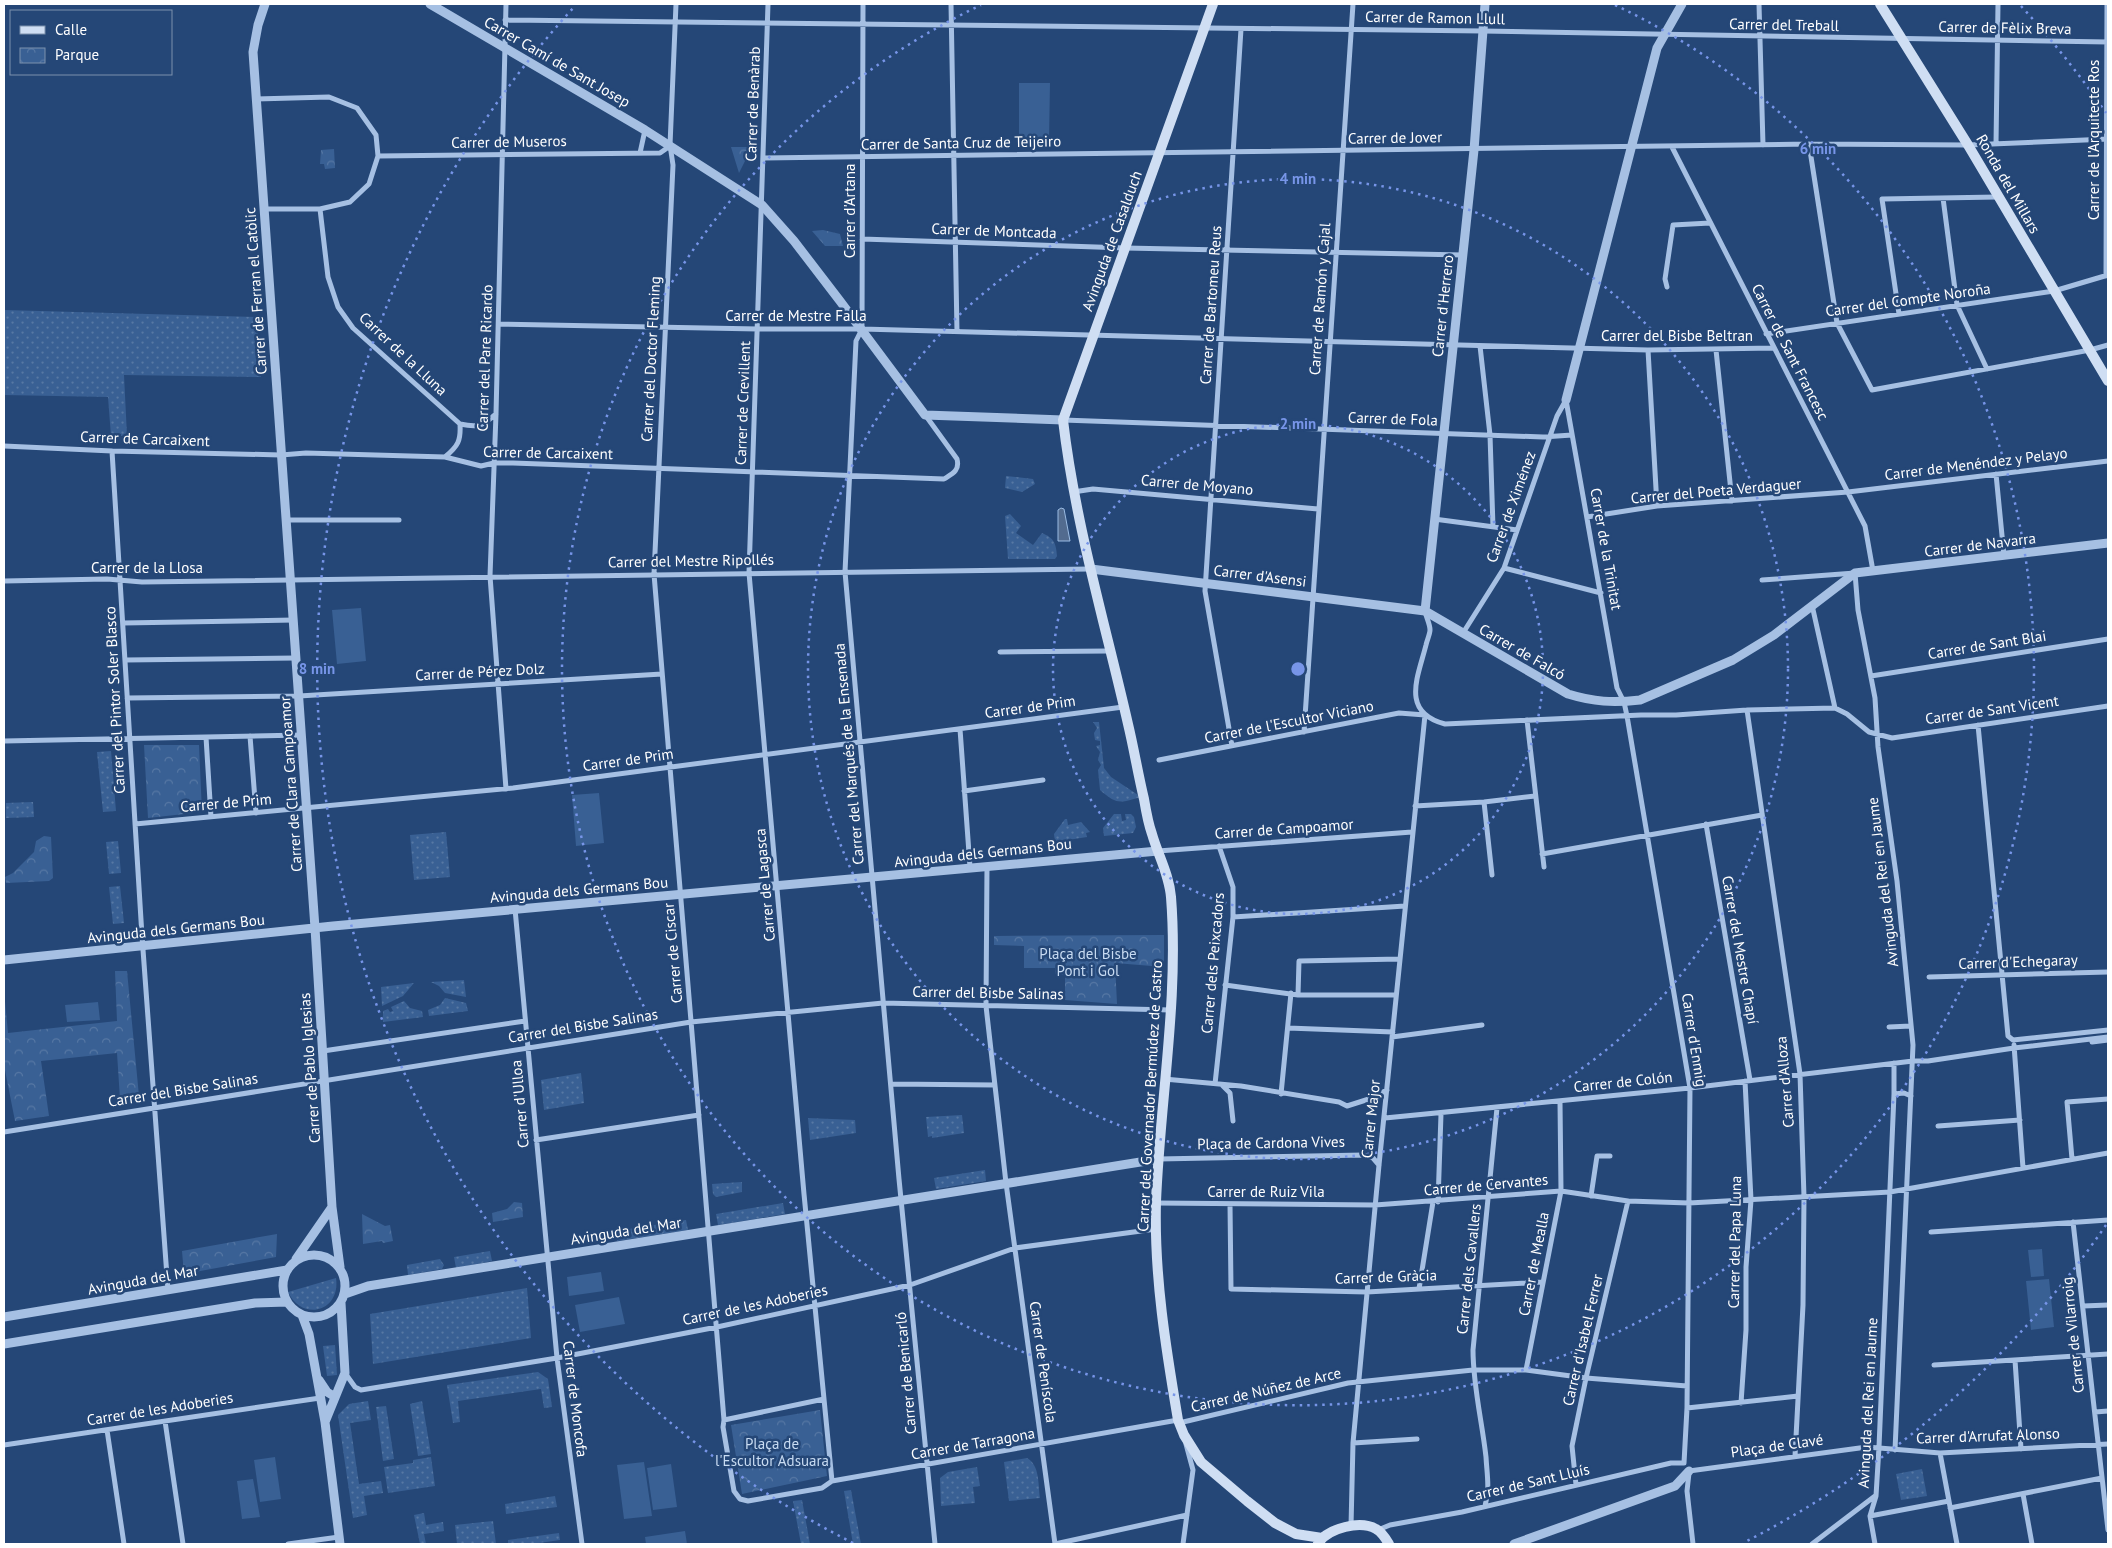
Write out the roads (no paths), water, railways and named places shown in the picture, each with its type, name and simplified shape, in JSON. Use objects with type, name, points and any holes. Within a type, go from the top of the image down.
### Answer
[{"type":"main road","name":"Avinguda de Casalduch","points":[[1109,650],[1073,492],[1063,420],[1213,4]]},
{"type":"main road","name":"Ronda del Millars","points":[[1880,4],[1968,145],[1997,197],[2108,381]]},
{"type":"main road","name":"Carrer del Governador Bermúdez de Castro","points":[[1109,650],[1152,835],[1163,860],[1171,894],[1173,942],[1172,1010],[1164,1079],[1156,1229],[1162,1321],[1178,1422],[1201,1462],[1275,1523],[1296,1534],[1320,1541]]},
{"type":"main road","points":[[1320,1541],[1337,1530],[1351,1526],[1370,1527],[1378,1530],[1389,1544]]},
{"type":"street","name":"Carrer de Ferran el Catòlic","points":[[265,4],[258,25],[253,52],[291,579]]},
{"type":"street","name":"Carrer Camí de Sant Josep","points":[[430,4],[645,130],[762,205],[794,241],[926,415]]},
{"type":"street","name":"Carrer del Pare Ricardo","points":[[506,4],[490,576],[506,789]]},
{"type":"street","name":"Carrer del Doctor Fleming","points":[[654,574],[657,468],[673,165],[670,146],[676,4]]},
{"type":"street","name":"Carrer de Benàrab","points":[[761,233],[768,4]]},
{"type":"street","name":"Carrer d'Artana","points":[[862,329],[863,4]]},
{"type":"street","points":[[951,4],[957,332]]},
{"type":"street","name":"Carrer de Ramón y Cajal","points":[[1304,732],[1353,4]]},
{"type":"street","name":"Carrer d'Herrero","points":[[1425,611],[1474,150],[1485,4]]},
{"type":"street","name":"Carrer de la Trinitat","points":[[1550,437],[1557,416],[1566,400],[1657,48],[1682,4]]},
{"type":"street","points":[[1759,4],[1763,146]]},
{"type":"street","points":[[1996,144],[1998,4]]},
{"type":"street","name":"Carrer de l'Arquitecte Ros","points":[[2107,4],[2107,275]]},
{"type":"street","name":"Carrer de Ramon Llull","points":[[505,20],[1483,31],[1666,35]]},
{"type":"street","name":"Carrer de Bartomeu Reus","points":[[1232,746],[1205,590],[1241,29]]},
{"type":"street","name":"Carrer del Treball","points":[[1666,35],[1901,39]]},
{"type":"street","name":"Carrer de Fèlix Breva","points":[[1901,39],[2107,42]]},
{"type":"street","points":[[256,98],[329,96],[357,108],[376,135],[378,156],[369,184],[350,202],[320,209],[264,209]]},
{"type":"street","points":[[640,154],[645,130]]},
{"type":"street","points":[[1631,148],[1810,144],[1968,145],[2107,139]]},
{"type":"street","points":[[1810,144],[1837,323],[1872,390],[2090,350],[2108,345]]},
{"type":"street","name":"Carrer de Museros","points":[[378,156],[640,154],[660,153],[670,146]]},
{"type":"street","name":"Carrer de Sant Francesc","points":[[1672,147],[1848,492],[1864,526],[1873,571]]},
{"type":"street","name":"Carrer de Jover","points":[[1159,153],[1631,148]]},
{"type":"street","name":"Carrer de Santa Cruz de Teijeiro","points":[[764,158],[1159,153]]},
{"type":"street","points":[[1899,314],[1882,199],[1997,197]]},
{"type":"street","points":[[1943,198],[1957,305],[1987,369]]},
{"type":"street","name":"Carrer de la Lluna","points":[[320,209],[328,277],[338,307],[353,328],[460,424]]},
{"type":"street","points":[[1667,286],[1664,279],[1673,225],[1710,223]]},
{"type":"street","name":"Carrer de Crevillent","points":[[750,573],[761,233]]},
{"type":"street","name":"Carrer de Montcada","points":[[862,239],[1125,248],[1463,255]]},
{"type":"street","name":"Carrer del Compte Noroña","points":[[1766,334],[2054,292],[2107,275]]},
{"type":"street","name":"Carrer de Mestre Falla","points":[[498,324],[862,329],[1330,342]]},
{"type":"street","name":"Carrer del Marqués de la Ensenada","points":[[862,329],[856,341],[845,572],[902,1200]]},
{"type":"street","name":"Carrer del Bisbe Beltran","points":[[1330,342],[1648,350],[1774,348]]},
{"type":"street","points":[[1480,346],[1490,435],[1492,527]]},
{"type":"street","points":[[1648,350],[1657,506]]},
{"type":"street","points":[[1716,350],[1732,501]]},
{"type":"street","name":"Carrer de la Trinitat","points":[[1566,400],[1618,688],[1627,716]]},
{"type":"street","points":[[445,457],[452,452],[461,439],[460,424],[474,427],[484,424],[496,414]]},
{"type":"street","points":[[926,415],[1063,420]]},
{"type":"street","name":"Carrer de Carcaixent","points":[[4,446],[112,451],[445,457],[481,466],[494,463],[944,480],[956,472],[959,465],[957,459],[926,415]]},
{"type":"street","name":"Carrer de Fola","points":[[1063,420],[1443,434],[1550,437],[1572,435]]},
{"type":"street","name":"Carrer de Ximénez","points":[[1462,634],[1504,568],[1550,437]]},
{"type":"street","name":"Carrer del Pintor Soler Blasco","points":[[112,451],[142,947],[168,1290]]},
{"type":"street","name":"Carrer de Menéndez y Pelayo","points":[[1848,492],[2108,461]]},
{"type":"street","points":[[1996,474],[2004,556]]},
{"type":"street","name":"Carrer de Moyano","points":[[1073,492],[1093,489],[1318,509]]},
{"type":"street","name":"Carrer del Poeta Verdaguer","points":[[1587,517],[1657,506],[1848,492]]},
{"type":"street","points":[[1434,519],[1517,530]]},
{"type":"street","points":[[286,520],[399,520]]},
{"type":"street","name":"Carrer de Navarra","points":[[1762,580],[1855,573],[2108,543]]},
{"type":"street","points":[[1504,568],[1600,594]]},
{"type":"street","name":"Carrer del Mestre Ripollés","points":[[291,579],[1090,569]]},
{"type":"street","name":"Carrer d'Asensi","points":[[1090,569],[1425,611]]},
{"type":"street","name":"Carrer de Lagasca","points":[[750,573],[806,1215]]},
{"type":"street","points":[[1855,573],[1812,605],[1835,708],[1847,714],[1869,732],[1879,736]]},
{"type":"street","name":"Avinguda del Rei en Jaume","points":[[1855,573],[1858,610],[1871,676],[1879,736],[1878,747],[1897,881],[1913,1060],[1895,1450]]},
{"type":"street","name":"Carrer de Ciscar","points":[[654,574],[709,1231]]},
{"type":"street","name":"Carrer de la Llosa","points":[[4,581],[103,579],[142,582],[291,579]]},
{"type":"street","name":"Carrer de Clara Campoamor","points":[[291,579],[315,928]]},
{"type":"street","name":"Carrer de Falcó","points":[[1425,611],[1568,694],[1593,701],[1624,702],[1640,700],[1677,686],[1733,660],[1774,635],[1812,605]]},
{"type":"street","points":[[1425,611],[1430,630],[1416,692],[1419,707],[1425,716]]},
{"type":"street","points":[[122,623],[294,620]]},
{"type":"street","name":"Carrer de Sant Blai","points":[[1871,676],[2108,639]]},
{"type":"street","points":[[1000,652],[1109,650]]},
{"type":"street","points":[[125,660],[296,658]]},
{"type":"street","name":"Carrer de Pérez Dolz","points":[[127,698],[299,696],[662,674]]},
{"type":"street","name":"Carrer de Prim","points":[[135,824],[506,789],[1123,706]]},
{"type":"street","name":"Carrer de Sant Vicent","points":[[1879,736],[1892,738],[2108,706]]},
{"type":"street","name":"Carrer de l'Escultor Viciano","points":[[1159,760],[1399,713],[1425,716],[1445,724],[1676,715],[1747,710],[1835,708]]},
{"type":"street","name":"Carrer d'Alloza","points":[[1747,710],[1800,1074],[1804,1197],[1803,1305],[1795,1456]]},
{"type":"street","name":"Carrer Major","points":[[1351,1526],[1353,1443],[1375,1205],[1425,716]]},
{"type":"street","name":"Carrer d'Enmig","points":[[1627,716],[1690,1088],[1687,1386],[1684,1463]]},
{"type":"street","points":[[1527,720],[1544,867]]},
{"type":"street","points":[[1978,725],[2002,975],[2014,1049],[2023,1168]]},
{"type":"street","points":[[960,729],[970,867]]},
{"type":"street","points":[[4,742],[302,734]]},
{"type":"street","points":[[250,736],[256,813]]},
{"type":"street","points":[[206,737],[211,817]]},
{"type":"street","points":[[964,791],[1044,780]]},
{"type":"street","points":[[1415,806],[1484,802],[1535,796]]},
{"type":"street","points":[[1484,802],[1492,875]]},
{"type":"street","points":[[1542,854],[1762,815]]},
{"type":"street","name":"Carrer del Mestre Chapí","points":[[1706,824],[1747,1081]]},
{"type":"street","name":"Carrer de Campoamor","points":[[1158,851],[1412,832]]},
{"type":"street","name":"Carrer dels Peixcadors","points":[[1215,1084],[1233,917],[1233,887],[1219,846]]},
{"type":"street","name":"Avinguda dels Germans Bou","points":[[4,960],[516,909],[1158,851]]},
{"type":"street","points":[[987,866],[986,1006],[1006,1183]]},
{"type":"street","points":[[1233,917],[1405,906]]},
{"type":"street","name":"Carrer d'Ulloa","points":[[516,909],[546,1257]]},
{"type":"street","name":"Carrer de Pablo Iglesias","points":[[315,928],[332,1207],[340,1267]]},
{"type":"street","points":[[1298,995],[1299,962],[1400,959]]},
{"type":"street","name":"Carrer d'Echegaray","points":[[1929,977],[2108,972]]},
{"type":"street","points":[[1226,985],[1298,995],[1396,996]]},
{"type":"street","points":[[1281,1094],[1292,993]]},
{"type":"street","name":"Carrer del Bisbe Salinas","points":[[4,1132],[154,1106],[691,1022],[883,1003],[1172,1010]]},
{"type":"street","points":[[323,1052],[526,1020]]},
{"type":"street","points":[[1288,1028],[1392,1034],[1482,1025]]},
{"type":"street","points":[[1889,1027],[1911,1026]]},
{"type":"street","points":[[2011,1038],[2108,1030]]},
{"type":"street","name":"Carrer de Colón","points":[[1385,1118],[1441,1114],[1690,1088],[2108,1038]]},
{"type":"street","name":"Avinguda del Rei en Jaume","points":[[1870,1516],[1876,1496],[1880,1448],[1894,1063]]},
{"type":"street","points":[[1164,1079],[1222,1084],[1339,1102],[1347,1106],[1369,1100],[1387,1090]]},
{"type":"street","name":"Carrer del Papa Luna","points":[[1740,1403],[1746,1330],[1746,1267],[1752,1200],[1747,1081]]},
{"type":"street","points":[[891,1084],[995,1085]]},
{"type":"street","name":"Plaça de Cardona Vives","points":[[1222,1084],[1230,1093],[1234,1121]]},
{"type":"street","points":[[1894,1094],[1904,1093],[1911,1096]]},
{"type":"street","points":[[2072,1159],[2067,1102],[2108,1099]]},
{"type":"street","name":"Carrer de Mealla","points":[[1526,1370],[1561,1191],[1560,1102]]},
{"type":"street","name":"Carrer dels Cavallers","points":[[1485,1506],[1489,1491],[1483,1432],[1473,1370],[1497,1108]]},
{"type":"street","points":[[1419,1289],[1436,1202],[1441,1114]]},
{"type":"street","points":[[536,1140],[699,1116]]},
{"type":"street","points":[[1938,1126],[2020,1120]]},
{"type":"street","points":[[1890,1192],[1906,1188],[1938,1185],[2108,1153]]},
{"type":"street","name":"Plaça de Cardona Vives","points":[[1159,1159],[1364,1155],[1373,1158],[1379,1165]]},
{"type":"street","points":[[1591,1196],[1598,1156],[1610,1156]]},
{"type":"street","name":"Avinguda del Mar","points":[[344,1294],[368,1286],[1159,1159]]},
{"type":"street","name":"Carrer de Peníscola","points":[[1006,1183],[1055,1544]]},
{"type":"street","name":"Carrer de Cervantes","points":[[1375,1205],[1436,1202],[1561,1191],[1628,1201],[1689,1203],[1890,1192]]},
{"type":"street","name":"Carrer de Benicarló","points":[[902,1200],[935,1544]]},
{"type":"street","name":"Carrer d'Isabel Ferrer","points":[[1576,1485],[1572,1446],[1586,1378],[1628,1201]]},
{"type":"street","name":"Carrer de Ruiz Vila","points":[[1156,1203],[1375,1205]]},
{"type":"street","name":"Carrer de Gràcia","points":[[1230,1204],[1230,1289],[1368,1292],[1543,1282]]},
{"type":"street","points":[[332,1207],[296,1260],[287,1270],[282,1289],[287,1302],[293,1310],[302,1315],[324,1316],[341,1302]]},
{"type":"street","points":[[709,1231],[723,1426],[734,1491],[740,1499],[748,1501],[822,1488],[832,1481],[806,1215]]},
{"type":"street","points":[[1931,1232],[2108,1220]]},
{"type":"street","name":"Carrer de Vilarroig","points":[[2073,1222],[2108,1530]]},
{"type":"street","name":"Carrer de les Adoberies","points":[[345,1373],[354,1388],[362,1390],[557,1358],[717,1327],[910,1285],[1015,1248],[1156,1229]]},
{"type":"street","points":[[296,1260],[311,1254],[327,1257],[340,1267],[344,1276],[344,1294],[341,1302],[345,1373],[325,1422]]},
{"type":"street","name":"Carrer de Moncofa","points":[[546,1257],[557,1358],[582,1544]]},
{"type":"street","name":"Avinguda del Mar","points":[[4,1317],[287,1270]]},
{"type":"street","points":[[4,1344],[256,1303],[287,1302]]},
{"type":"street","points":[[2083,1306],[2108,1305]]},
{"type":"street","points":[[288,1544],[340,1540],[325,1422],[314,1370],[309,1334],[302,1315]]},
{"type":"street","points":[[1934,1365],[2108,1354]]},
{"type":"street","points":[[2016,1360],[2021,1449]]},
{"type":"street","points":[[314,1370],[323,1387],[335,1394]]},
{"type":"street","name":"Carrer de Núñez de Arce","points":[[1178,1422],[1348,1383],[1473,1370],[1526,1370],[1586,1378],[1687,1386]]},
{"type":"street","points":[[320,1398],[335,1394]]},
{"type":"street","points":[[1686,1408],[1798,1396]]},
{"type":"street","name":"Carrer de les Adoberies","points":[[4,1445],[320,1398]]},
{"type":"street","points":[[724,1420],[824,1399]]},
{"type":"street","points":[[2095,1412],[2108,1411]]},
{"type":"street","points":[[164,1421],[182,1544]]},
{"type":"street","name":"Carrer de Tarragona","points":[[832,1481],[1178,1422]]},
{"type":"street","points":[[107,1430],[124,1544]]},
{"type":"street","points":[[1183,1544],[1193,1470],[1184,1435]]},
{"type":"street","points":[[1353,1443],[1417,1439]]},
{"type":"street","name":"Carrer d'Arrufat Alonso","points":[[1880,1448],[1940,1453],[2108,1444]]},
{"type":"street","name":"Plaça de Clavé","points":[[1689,1471],[1867,1447],[1880,1448]]},
{"type":"street","points":[[1940,1453],[1957,1544]]},
{"type":"street","name":"Carrer de Sant Lluís","points":[[1378,1530],[1390,1525],[1485,1506],[1671,1463],[1684,1463]]},
{"type":"street","points":[[1684,1463],[1689,1471],[1687,1491],[1693,1544]]},
{"type":"street","points":[[1514,1544],[1675,1486],[1689,1471]]},
{"type":"street","points":[[1950,1508],[2102,1478]]},
{"type":"street","points":[[2022,1494],[2032,1544]]},
{"type":"street","points":[[1812,1544],[1876,1496]]},
{"type":"street","points":[[1875,1544],[1870,1516],[1949,1501]]},
{"type":"street","points":[[1055,1544],[1187,1515]]},
{"type":"park label","name":"Plaça del Bisbe Pont i Gol","points":[[1088,962]]},
{"type":"park label","name":"Plaça de l'Escultor Adsuara","points":[[772,1452]]}]
